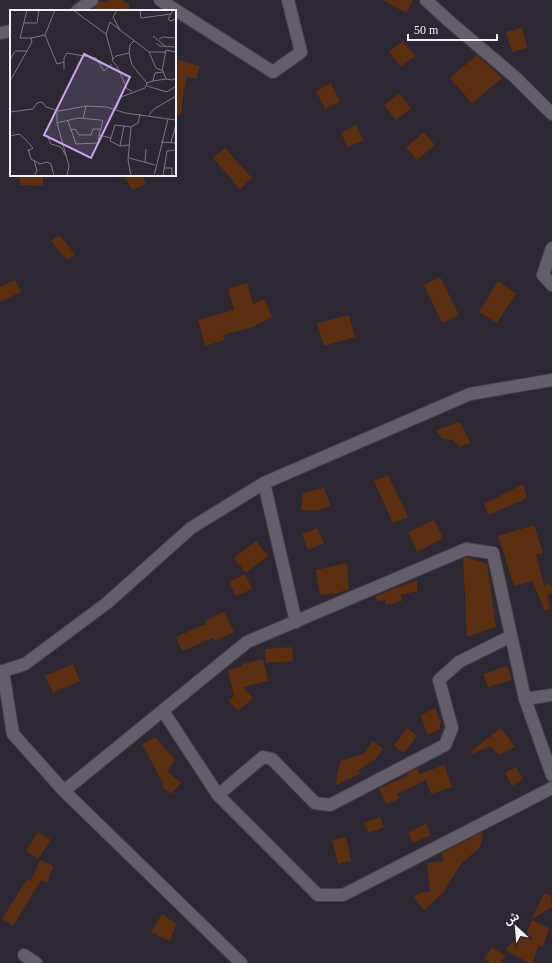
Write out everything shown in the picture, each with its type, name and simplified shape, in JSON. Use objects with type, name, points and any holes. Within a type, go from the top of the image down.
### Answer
[{"type":"street","points":[[78,10],[92,0]]},
{"type":"street","points":[[160,0],[176,10]]},
{"type":"street","points":[[176,10],[273,72],[301,52],[288,0]]},
{"type":"street","points":[[426,0],[515,77],[552,114]]},
{"type":"street","points":[[0,32],[10,31]]},
{"type":"street","points":[[552,248],[543,275],[552,285]]},
{"type":"street","points":[[241,963],[64,791],[13,734],[1,671],[25,664],[107,603],[191,528],[264,483],[470,394],[552,380]]},
{"type":"street","points":[[264,483],[296,622]]},
{"type":"street","points":[[64,791],[247,642],[466,549],[492,553],[525,699],[552,775]]},
{"type":"street","points":[[218,795],[263,757],[272,759],[315,803],[330,805],[445,746],[452,728],[439,680],[459,662],[511,636]]},
{"type":"street","points":[[525,699],[552,695]]},
{"type":"street","points":[[163,711],[218,795],[318,895],[343,895],[552,788]]},
{"type":"street","points":[[24,955],[36,963]]},
{"type":"building","points":[[108,0],[124,0],[124,3],[129,3],[129,10],[92,10],[99,2],[108,2]]},
{"type":"building","points":[[383,0],[413,0],[406,13]]},
{"type":"building","points":[[522,28],[527,48],[512,52],[506,32]]},
{"type":"building","points":[[403,41],[415,56],[401,67],[389,52]]},
{"type":"building","points":[[477,55],[502,78],[472,103],[450,78]]},
{"type":"building","points":[[176,59],[200,66],[196,79],[187,76],[180,115],[176,115]]},
{"type":"building","points":[[331,83],[340,102],[325,109],[316,91]]},
{"type":"building","points":[[399,93],[411,108],[396,120],[384,105]]},
{"type":"building","points":[[356,125],[363,140],[348,147],[341,133]]},
{"type":"building","points":[[424,132],[435,145],[417,160],[406,147]]},
{"type":"building","points":[[225,148],[252,178],[240,189],[213,158]]},
{"type":"building","points":[[20,176],[43,176],[43,186],[20,185]]},
{"type":"building","points":[[125,176],[142,176],[146,184],[132,190]]},
{"type":"building","points":[[59,235],[75,254],[67,260],[51,241]]},
{"type":"building","points":[[440,277],[459,315],[442,323],[424,285]]},
{"type":"building","points":[[15,280],[21,292],[0,302],[0,287]]},
{"type":"building","points":[[498,281],[516,293],[497,323],[479,312]]},
{"type":"building","points":[[247,283],[253,304],[264,299],[272,317],[253,327],[223,335],[225,340],[205,346],[198,320],[234,310],[228,289]]},
{"type":"building","points":[[349,315],[355,337],[324,346],[317,323]]},
{"type":"building","points":[[460,422],[470,443],[460,447],[453,440],[443,439],[436,430]]},
{"type":"building","points":[[388,475],[408,517],[393,523],[374,481]]},
{"type":"building","points":[[523,484],[527,498],[489,515],[484,504]]},
{"type":"building","points":[[324,488],[331,506],[316,511],[301,510],[303,493]]},
{"type":"building","points":[[434,520],[443,538],[417,552],[408,532]]},
{"type":"building","points":[[534,525],[543,553],[536,555],[544,585],[550,583],[552,588],[552,593],[547,595],[550,609],[545,611],[532,581],[514,586],[498,536]]},
{"type":"building","points":[[317,528],[324,543],[308,550],[302,534]]},
{"type":"building","points":[[256,541],[268,556],[246,573],[234,558]]},
{"type":"building","points":[[466,557],[487,564],[496,627],[467,637],[463,559]]},
{"type":"building","points":[[347,563],[349,589],[335,594],[320,595],[316,570]]},
{"type":"building","points":[[245,574],[252,589],[236,596],[229,582]]},
{"type":"building","points":[[417,580],[417,591],[401,595],[402,601],[386,605],[385,600],[377,601],[376,596]]},
{"type":"building","points":[[224,612],[234,632],[215,641],[213,638],[182,651],[176,637],[206,624],[205,621]]},
{"type":"building","points":[[292,647],[293,661],[266,663],[265,649]]},
{"type":"building","points":[[263,659],[268,681],[243,687],[253,698],[238,711],[229,701],[234,696],[228,670],[243,666],[242,664]]},
{"type":"building","points":[[73,664],[80,681],[53,693],[45,676]]},
{"type":"building","points":[[507,666],[512,680],[488,687],[483,674]]},
{"type":"building","points":[[435,708],[441,722],[439,730],[427,735],[421,715]]},
{"type":"building","points":[[407,728],[417,736],[404,753],[394,746]]},
{"type":"building","points":[[501,728],[515,747],[499,755],[490,746],[472,754],[471,751]]},
{"type":"building","points":[[155,737],[175,760],[167,771],[181,783],[171,794],[162,787],[164,785],[142,744]]},
{"type":"building","points":[[373,741],[383,749],[372,763],[371,762],[359,770],[360,774],[336,785],[341,761],[363,754]]},
{"type":"building","points":[[444,765],[452,787],[431,794],[426,780],[397,794],[399,799],[386,804],[379,788],[408,776],[406,774],[417,768],[419,774]]},
{"type":"building","points":[[516,767],[523,779],[512,786],[505,773]]},
{"type":"building","points":[[380,817],[384,827],[369,833],[364,823]]},
{"type":"building","points":[[426,824],[431,835],[413,843],[408,832]]},
{"type":"building","points":[[38,832],[51,840],[38,859],[26,851]]},
{"type":"building","points":[[483,832],[480,847],[461,864],[443,892],[445,891],[424,910],[414,897],[419,893],[430,892],[427,863],[444,861],[442,853]]},
{"type":"building","points":[[346,837],[351,861],[338,864],[332,840]]},
{"type":"building","points":[[40,860],[53,866],[47,883],[41,880],[13,926],[2,919],[27,879],[31,881]]},
{"type":"building","points":[[544,893],[551,896],[552,907],[532,919]]},
{"type":"building","points":[[162,914],[176,924],[170,941],[151,932]]},
{"type":"building","points":[[532,920],[549,928],[543,947],[538,946],[533,963],[529,963],[505,950],[517,937],[524,939]]},
{"type":"building","points":[[492,947],[505,956],[501,963],[490,963],[484,959]]}]
